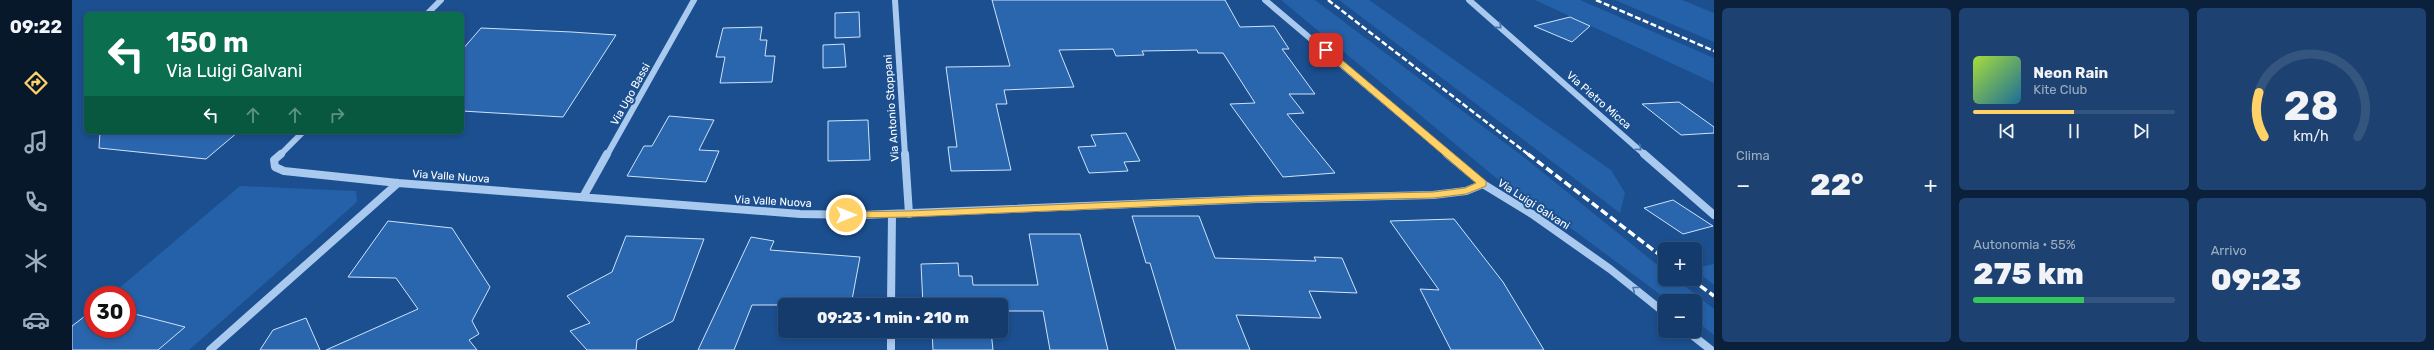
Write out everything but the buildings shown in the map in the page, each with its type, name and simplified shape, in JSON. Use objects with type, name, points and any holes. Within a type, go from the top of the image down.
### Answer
[{"type":"street","points":[[429,12],[441,0]]},
{"type":"street","name":"Via Ugo Bassi","points":[[583,197],[694,0]]},
{"type":"street","name":"Via Antonio Stoppani","points":[[895,0],[909,214]]},
{"type":"street","name":"Via Luigi Galvani","points":[[1266,0],[1483,184],[1558,232],[1610,269],[1658,307]]},
{"type":"street","name":"Via Pietro Micca","points":[[1469,0],[1714,215]]},
{"type":"street","name":"Via Valle Nuova","points":[[301,134],[274,160],[275,167],[284,171],[398,183],[800,214],[909,214],[1257,199],[1433,195],[1466,191],[1483,184]]},
{"type":"street","name":"Via Valle Nuova","points":[[210,350],[398,183]]},
{"type":"street","points":[[891,298],[892,214]]},
{"type":"street","points":[[891,338],[891,350]]},
{"type":"street","points":[[1696,338],[1711,350]]},
{"type":"shaded area","points":[[1281,0],[1315,0],[1525,158],[1658,265],[1658,286],[1685,286],[1695,294],[1660,294],[1568,226],[1506,186]]},
{"type":"shaded area","points":[[1339,0],[1369,0],[1611,170],[1625,193],[1620,213]]},
{"type":"shaded area","points":[[1535,0],[1580,0],[1714,58],[1714,83]]},
{"type":"shaded area","points":[[1615,0],[1682,0],[1714,13],[1714,42]]},
{"type":"shaded area","points":[[240,186],[356,191],[357,202],[189,350],[158,350],[185,327],[136,314],[136,286],[122,286]]},
{"type":"shaded area","points":[[1714,264],[1714,285],[1702,276],[1702,267]]},
{"type":"shaded area","points":[[1702,300],[1714,309],[1714,335],[1702,326]]},
{"type":"railway","points":[[1328,0],[1529,155]]},
{"type":"railway","points":[[1596,0],[1714,51]]},
{"type":"railway","points":[[1528,154],[1658,254]]},
{"type":"railway","points":[[1700,286],[1714,296]]},
{"type":"route","points":[[846,215],[909,214],[1257,199],[1433,195],[1466,191],[1483,184],[1326,50]]}]
